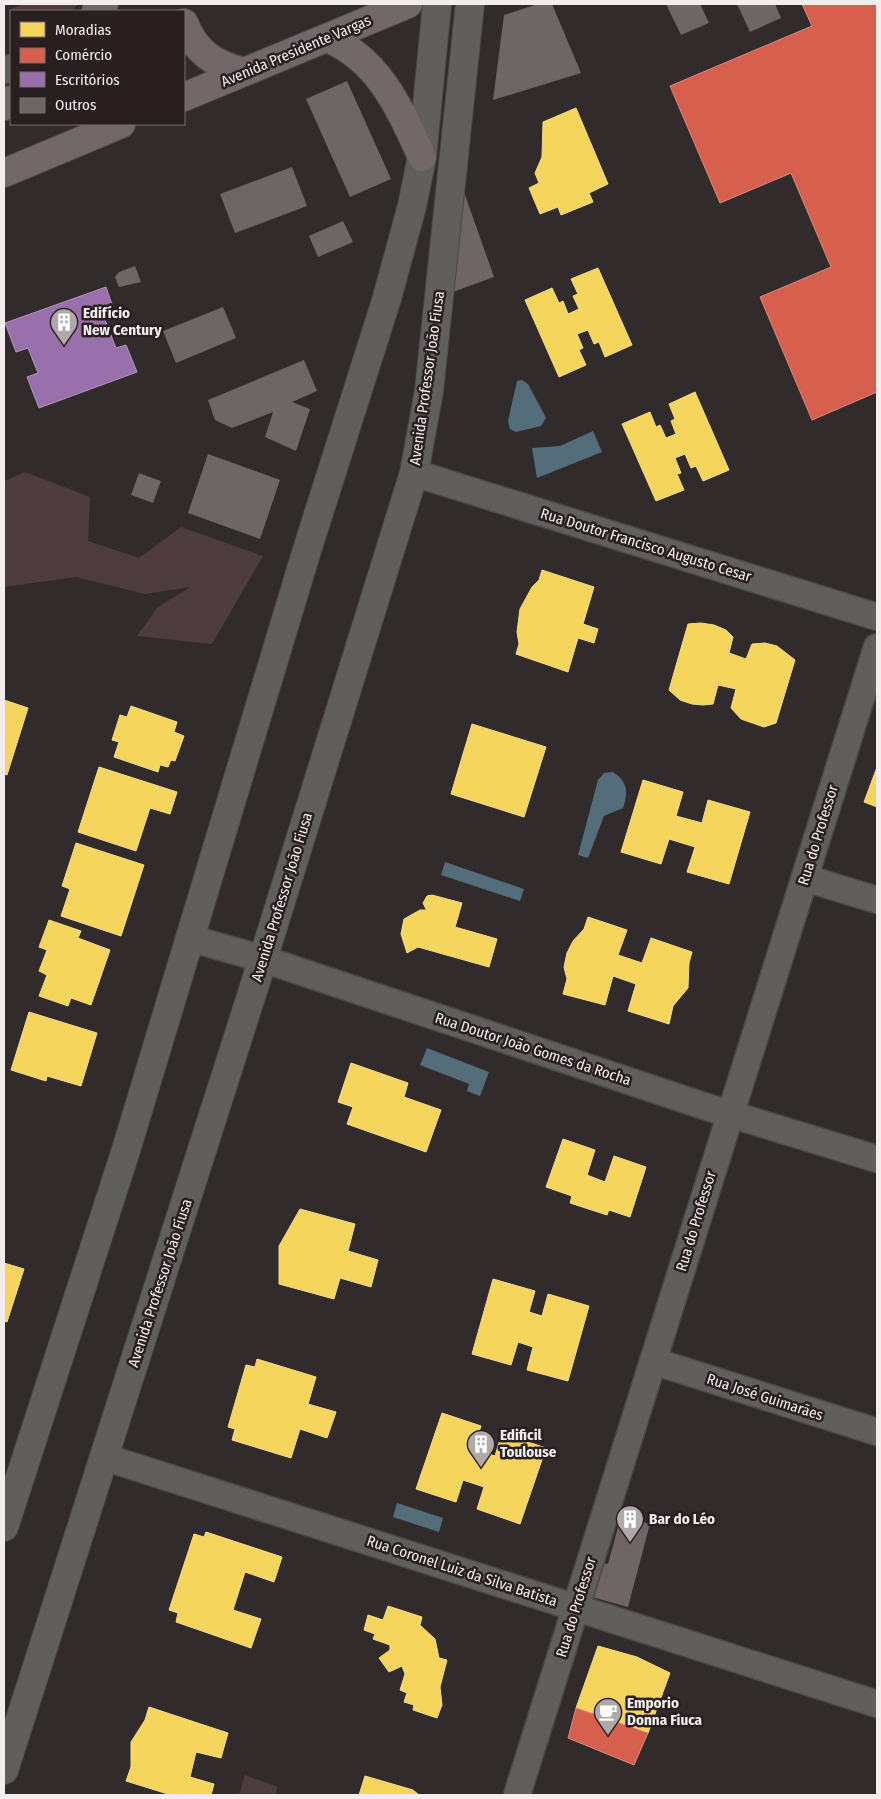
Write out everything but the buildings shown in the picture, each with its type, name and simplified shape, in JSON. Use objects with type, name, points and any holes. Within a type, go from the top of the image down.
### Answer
[{"type":"main road","name":"Avenida Presidente Vargas","points":[[185,97],[408,4]]},
{"type":"main road","points":[[4,1527],[126,1150],[307,550],[387,298],[412,206],[422,157],[437,4]]},
{"type":"main road","name":"Avenida Professor João Fiusa","points":[[4,1770],[263,959],[414,473],[429,391],[470,4]]},
{"type":"main road","points":[[185,26],[190,38],[207,58],[227,68],[244,72]]},
{"type":"main road","points":[[327,38],[345,45],[363,58],[379,77],[406,121],[422,157]]},
{"type":"main road","points":[[4,173],[119,125]]},
{"type":"street","name":"Rua Doutor Francisco Augusto Cesar","points":[[414,473],[877,617]]},
{"type":"street","name":"Rua do Professor","points":[[517,1795],[877,647]]},
{"type":"street","points":[[805,878],[877,900]]},
{"type":"street","name":"Rua Doutor João Gomes da Rocha","points":[[189,938],[263,959],[730,1114],[877,1159]]},
{"type":"street","name":"Rua José Guimarães","points":[[653,1361],[877,1432]]},
{"type":"street","name":"Rua Coronel Luiz da Silva Batista","points":[[104,1457],[877,1704]]},
{"type":"shaded area","points":[[22,4],[78,4],[73,10],[10,10]]},
{"type":"shaded area","points":[[25,472],[90,497],[88,541],[139,558],[181,527],[263,556],[212,644],[137,636],[157,608],[190,587],[145,594],[76,577],[4,587],[4,481]]},
{"type":"shaded area","points":[[245,1775],[278,1787],[275,1795],[239,1795]]},
{"type":"water","points":[[522,380],[528,384],[546,418],[541,426],[516,432],[510,429],[508,421],[517,381]]},
{"type":"water","points":[[593,431],[602,452],[537,478],[532,448],[560,446]]},
{"type":"water","points":[[613,772],[618,775],[626,787],[623,808],[604,816],[588,858],[578,855],[598,780],[604,773]]},
{"type":"water","points":[[445,862],[524,889],[520,901],[441,875]]},
{"type":"water","points":[[427,1048],[489,1072],[480,1096],[467,1091],[469,1084],[420,1065]]},
{"type":"water","points":[[397,1503],[443,1518],[439,1532],[393,1517]]},
{"type":"place","name":"Edifício New Century","points":[[64,346]]},
{"type":"place","name":"Edificil Toulouse","points":[[481,1468]]},
{"type":"place","name":"Bar do Léo","points":[[630,1543]]},
{"type":"place","name":"Emporio Donna Fiuca","points":[[608,1736]]}]
